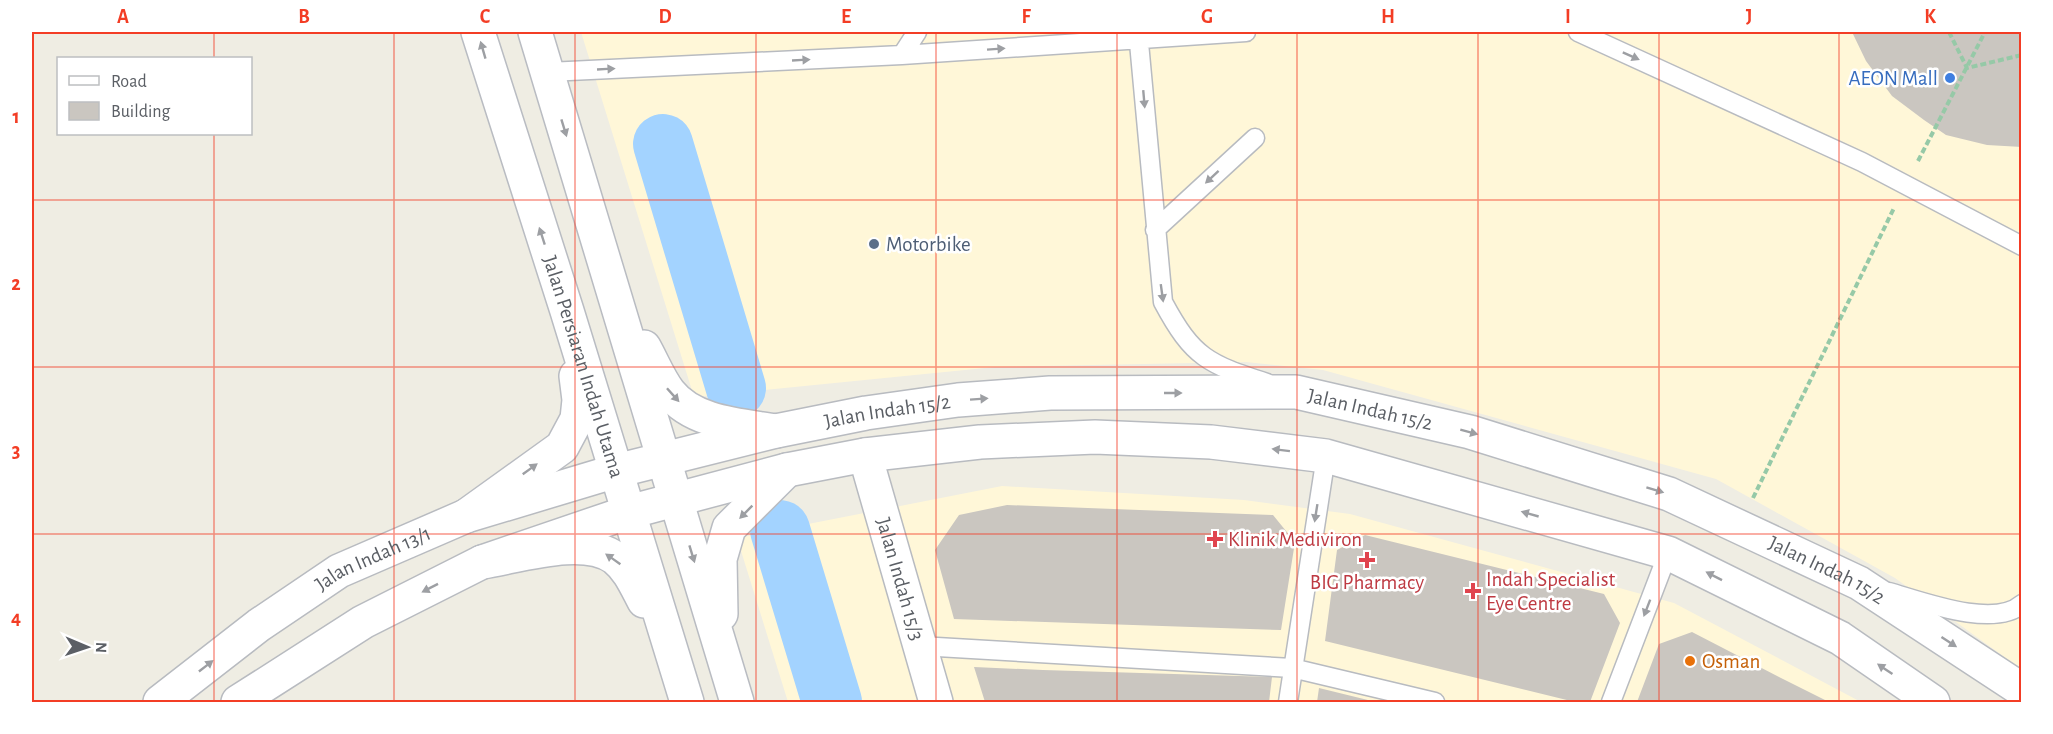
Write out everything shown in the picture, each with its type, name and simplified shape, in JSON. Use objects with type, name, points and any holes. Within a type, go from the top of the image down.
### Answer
[{"type":"street","name":"Jalan Persiaran Indah Utama","points":[[478,32],[567,311],[687,702]]},
{"type":"street","points":[[535,32],[737,702]]},
{"type":"street","points":[[613,290],[669,392],[681,404],[697,414],[718,421],[776,431]]},
{"type":"street","points":[[466,516],[562,447],[571,434],[577,419],[579,400],[567,311]]},
{"type":"street","name":"Jalan Indah 15/2","points":[[616,471],[776,431],[866,413],[981,399],[1050,393],[1296,392],[1470,432],[1669,494],[1859,583],[2022,690]]},
{"type":"street","name":"Jalan Indah 15/2","points":[[629,512],[787,470],[865,455],[980,442],[1095,438],[1211,442],[1326,456],[1668,553],[1840,638],[1933,702]]},
{"type":"street","name":"Jalan Indah 15/3","points":[[865,455],[936,702]]},
{"type":"street","points":[[722,651],[720,559],[723,544],[729,528],[787,470]]},
{"type":"street","name":"Jalan Indah 13/1","points":[[160,702],[259,625],[339,571],[466,516],[616,471]]},
{"type":"street","points":[[238,702],[363,622],[482,562],[629,512]]},
{"type":"street","points":[[482,562],[582,546],[601,550],[626,569],[675,662]]},
{"type":"lane","points":[[902,55],[917,32]]},
{"type":"lane","points":[[548,72],[902,55],[1138,36],[1246,32]]},
{"type":"lane","points":[[1578,32],[1862,162],[2022,246]]},
{"type":"lane","points":[[1138,36],[1163,302],[1180,334],[1205,359],[1234,372],[1296,392]]},
{"type":"lane","points":[[1155,230],[1255,138]]},
{"type":"lane","points":[[1287,702],[1326,456]]},
{"type":"lane","points":[[1611,702],[1668,553]]},
{"type":"lane","points":[[1859,583],[1956,611],[1987,614],[2016,609],[2022,604]]},
{"type":"lane","points":[[920,646],[1292,668],[1435,702]]},
{"type":"path","points":[[1949,32],[1967,68]]},
{"type":"path","points":[[1739,527],[1906,186],[1985,32]]},
{"type":"path","points":[[1967,68],[2022,55]]},
{"type":"shaded area","points":[[581,32],[2021,32],[2021,669],[1895,578],[1716,479],[1323,370],[1246,362],[995,367],[694,397]]},
{"type":"shaded area","points":[[1002,486],[1244,500],[1350,514],[1674,603],[1861,702],[788,702],[737,538]]},
{"type":"building","name":"AEON Mall","points":[[1852,32],[2022,32],[2022,147],[1987,145],[1946,135],[1892,96],[1866,61]]},
{"type":"building","points":[[1007,505],[1273,515],[1295,542],[1281,630],[954,619],[935,550],[959,515]]},
{"type":"building","points":[[1365,535],[1604,594],[1620,623],[1590,702],[1575,702],[1325,641],[1337,550]]},
{"type":"building","points":[[1692,632],[1829,702],[1637,702],[1659,644]]},
{"type":"building","points":[[974,667],[1272,677],[1269,702],[985,702]]},
{"type":"building","points":[[1319,688],[1376,702],[1317,702]]},
{"type":"waterway","points":[[663,144],[736,388]]},
{"type":"waterway","points":[[780,530],[832,702]]},
{"type":"place","name":"AEON Mall","points":[[1950,78]]},
{"type":"place","name":"Motorbike","points":[[874,244]]},
{"type":"place","name":"Klinik Mediviron","points":[[1215,539]]},
{"type":"place","name":"BIG Pharmacy","points":[[1367,560]]},
{"type":"place","name":"Indah Specialist Eye Centre","points":[[1473,591]]},
{"type":"place","name":"Osman","points":[[1690,661]]}]
